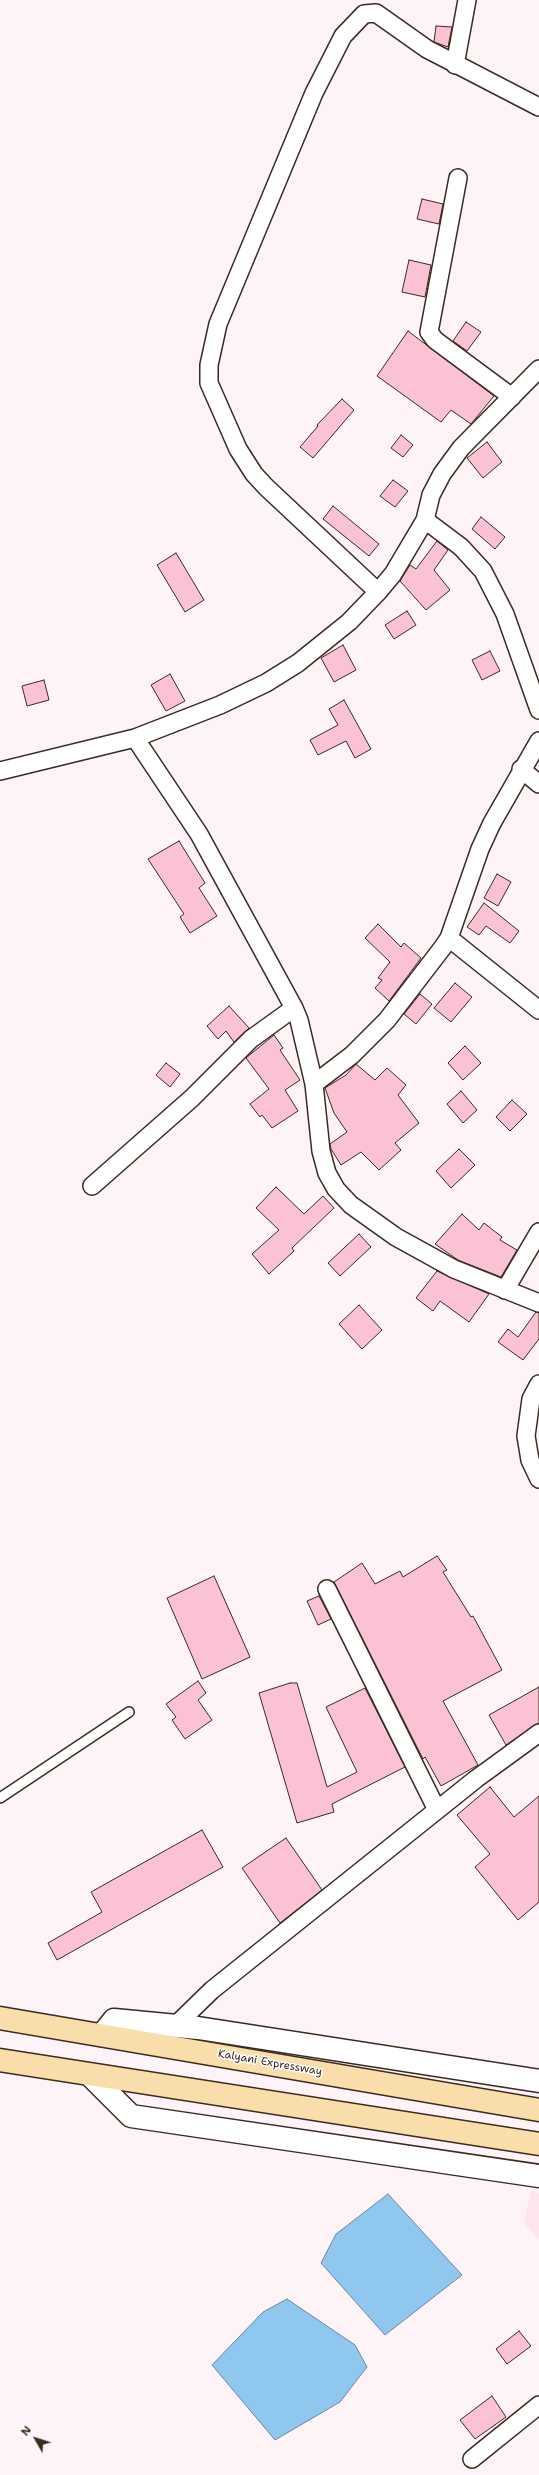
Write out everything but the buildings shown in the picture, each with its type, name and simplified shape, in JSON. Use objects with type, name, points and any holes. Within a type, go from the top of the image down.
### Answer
[{"type":"highway","name":"Kalyani Expressway","points":[[0,2018],[539,2110]]},
{"type":"highway","points":[[0,2060],[539,2144]]},
{"type":"street","points":[[455,65],[467,0]]},
{"type":"street","points":[[378,592],[254,474],[238,449],[209,382],[209,365],[213,341],[225,305],[298,129],[329,61],[350,27],[364,14],[376,12],[404,34],[455,65],[539,107]]},
{"type":"street","points":[[458,178],[429,332],[435,340],[512,397]]},
{"type":"street","points":[[0,771],[135,738],[220,705],[266,683],[320,646],[349,622],[393,574],[425,520],[431,495],[442,474],[461,448],[539,369]]},
{"type":"street","points":[[425,520],[461,547],[486,576],[505,614],[539,710]]},
{"type":"street","points":[[135,738],[199,834],[294,1008],[299,1020],[314,1084],[321,1151],[327,1173],[341,1194],[351,1205],[396,1237],[454,1269],[539,1303]]},
{"type":"street","points":[[314,1084],[352,1054],[387,1020],[449,938],[480,848],[521,769],[539,741]]},
{"type":"street","points":[[521,769],[539,784]]},
{"type":"street","points":[[449,938],[539,1010]]},
{"type":"street","points":[[92,1186],[192,1098],[251,1039],[294,1008]]},
{"type":"street","points":[[505,1290],[539,1232]]},
{"type":"street","points":[[539,1384],[531,1399],[526,1436],[530,1460],[539,1479]]},
{"type":"street","points":[[328,1588],[437,1810]]},
{"type":"street","points":[[175,2026],[212,1990],[437,1810],[539,1733]]},
{"type":"street","points":[[102,2035],[114,2020],[175,2026],[539,2081]]},
{"type":"street","points":[[90,2075],[131,2116],[539,2176]]},
{"type":"street","points":[[472,2459],[539,2405]]},
{"type":"lane","points":[[0,1798],[129,1712]]},
{"type":"shaded area","points":[[531,2191],[539,2193],[539,2240],[524,2223]]},
{"type":"water","points":[[388,2194],[462,2275],[385,2335],[321,2263],[336,2234]]},
{"type":"water","points":[[287,2299],[355,2345],[367,2367],[340,2402],[275,2440],[212,2365],[263,2312]]}]
